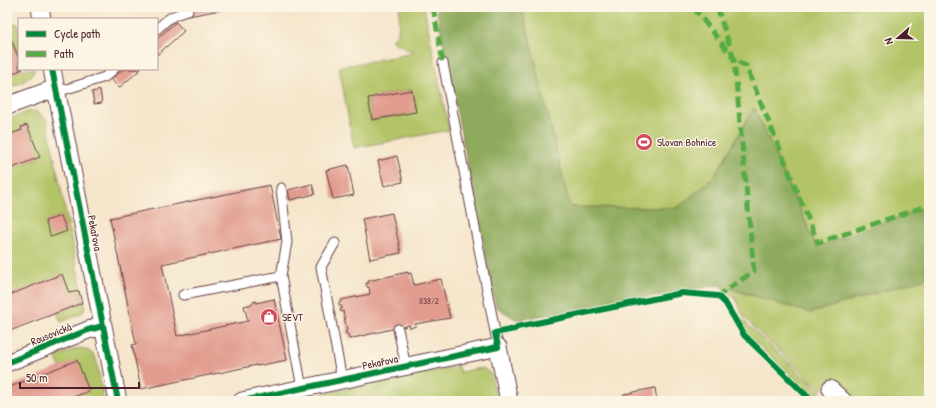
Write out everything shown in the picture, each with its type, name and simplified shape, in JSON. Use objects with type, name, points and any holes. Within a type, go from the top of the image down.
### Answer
[{"type":"street","points":[[40,7],[42,18]]},
{"type":"street","name":"Pekařova","points":[[52,70],[118,401]]},
{"type":"street","points":[[7,106],[56,90]]},
{"type":"street","name":"Rousovická","points":[[7,363],[88,330],[103,326]]},
{"type":"street","points":[[498,347],[509,401]]},
{"type":"street","name":"Pekařova","points":[[242,401],[498,347]]},
{"type":"street","points":[[830,389],[843,401]]},
{"type":"lane","points":[[158,28],[170,17],[178,13],[188,11]]},
{"type":"lane","points":[[443,63],[498,347]]},
{"type":"lane","points":[[56,90],[105,77],[113,70]]},
{"type":"lane","points":[[281,188],[287,242],[282,276],[302,388]]},
{"type":"lane","points":[[335,242],[321,266],[342,380]]},
{"type":"lane","points":[[183,295],[282,276]]},
{"type":"lane","points":[[398,329],[406,367]]},
{"type":"green space","points":[[400,7],[424,7],[449,130],[354,148],[339,67],[414,53],[391,40],[398,33]],"holes":[[[411,90],[416,112],[372,120],[368,98]]]},
{"type":"green space","points":[[436,7],[522,7],[570,207],[677,208],[714,177],[754,108],[817,247],[929,206],[929,277],[810,313],[719,285],[517,320],[496,307]]},
{"type":"green space","name":"Slovan Bohnice","points":[[522,7],[929,7],[929,206],[817,247],[754,108],[714,177],[677,209],[570,207]]},
{"type":"green space","points":[[7,22],[18,24],[18,56],[11,39],[7,40]]},
{"type":"green space","points":[[21,70],[34,70],[31,76],[10,87],[7,76]]},
{"type":"green space","points":[[29,111],[40,113],[47,121],[85,307],[82,313],[61,322],[57,313],[82,303],[79,291],[69,293],[62,275],[7,296],[7,170],[40,157],[27,125],[21,127],[22,130],[8,135],[7,120]],"holes":[[[61,216],[66,230],[45,222]]]},
{"type":"green space","points":[[929,277],[929,401],[851,401],[831,382],[821,390],[745,319],[736,299],[719,285],[810,313]]},
{"type":"green space","points":[[736,314],[830,401],[819,401],[745,333]]},
{"type":"green space","points":[[79,348],[89,351],[96,359],[104,401],[63,401],[89,391],[60,367],[55,356]]},
{"type":"green space","points":[[458,366],[460,372],[483,368],[491,374],[497,401],[288,401]]},
{"type":"building","points":[[73,7],[84,7],[84,8],[73,10]]},
{"type":"building","points":[[187,7],[229,7],[230,8],[189,16]]},
{"type":"building","points":[[176,22],[184,31],[158,54],[158,38]]},
{"type":"building","points":[[11,39],[18,56],[18,70],[21,70],[7,76],[7,40]]},
{"type":"building","points":[[122,70],[140,70],[119,88],[111,79]]},
{"type":"building","points":[[100,90],[102,103],[94,104],[92,92]]},
{"type":"building","points":[[412,90],[416,112],[372,120],[368,98]]},
{"type":"building","points":[[27,125],[40,157],[7,170],[7,135],[22,130],[21,127]]},
{"type":"building","points":[[397,156],[403,182],[384,186],[378,161]]},
{"type":"building","points":[[348,165],[354,195],[333,199],[326,170]]},
{"type":"building","points":[[312,184],[315,194],[290,200],[288,190]]},
{"type":"building","points":[[270,185],[281,239],[162,264],[177,336],[248,321],[244,306],[253,304],[253,302],[256,301],[256,303],[274,299],[287,360],[141,389],[132,345],[136,344],[110,218]]},
{"type":"building","points":[[392,213],[401,253],[370,259],[362,219]]},
{"type":"building","points":[[61,216],[67,231],[51,237],[45,221]]},
{"type":"building","points":[[408,272],[408,274],[411,273],[414,285],[441,279],[450,318],[415,324],[416,326],[410,328],[409,325],[396,330],[396,328],[349,339],[348,334],[345,332],[347,331],[343,311],[341,312],[340,309],[342,309],[342,306],[339,306],[341,300],[370,294],[369,287],[367,287],[366,283],[369,283],[368,281]]},
{"type":"building","points":[[62,274],[69,293],[79,291],[82,303],[7,332],[7,296]]},
{"type":"building","points":[[77,360],[89,391],[63,401],[7,401],[7,388]]},
{"type":"building","points":[[655,388],[657,401],[605,401],[624,397],[624,394]]},
{"type":"marked path","points":[[433,7],[443,63]]},
{"type":"marked path","points":[[693,7],[734,59],[754,271],[718,296]]},
{"type":"marked path","points":[[717,7],[734,59],[746,66],[818,243],[929,205]]},
{"type":"cycle path","points":[[52,70],[118,401]]},
{"type":"cycle path","points":[[242,401],[498,347],[495,333],[515,329],[517,327],[682,293],[718,296],[726,304],[744,335],[812,401]]},
{"type":"cycle path","points":[[7,363],[88,330],[103,326]]},
{"type":"place","name":"Slovan Bohnice","points":[[644,142]]},
{"type":"place","name":"SEVT","points":[[269,317]]}]
